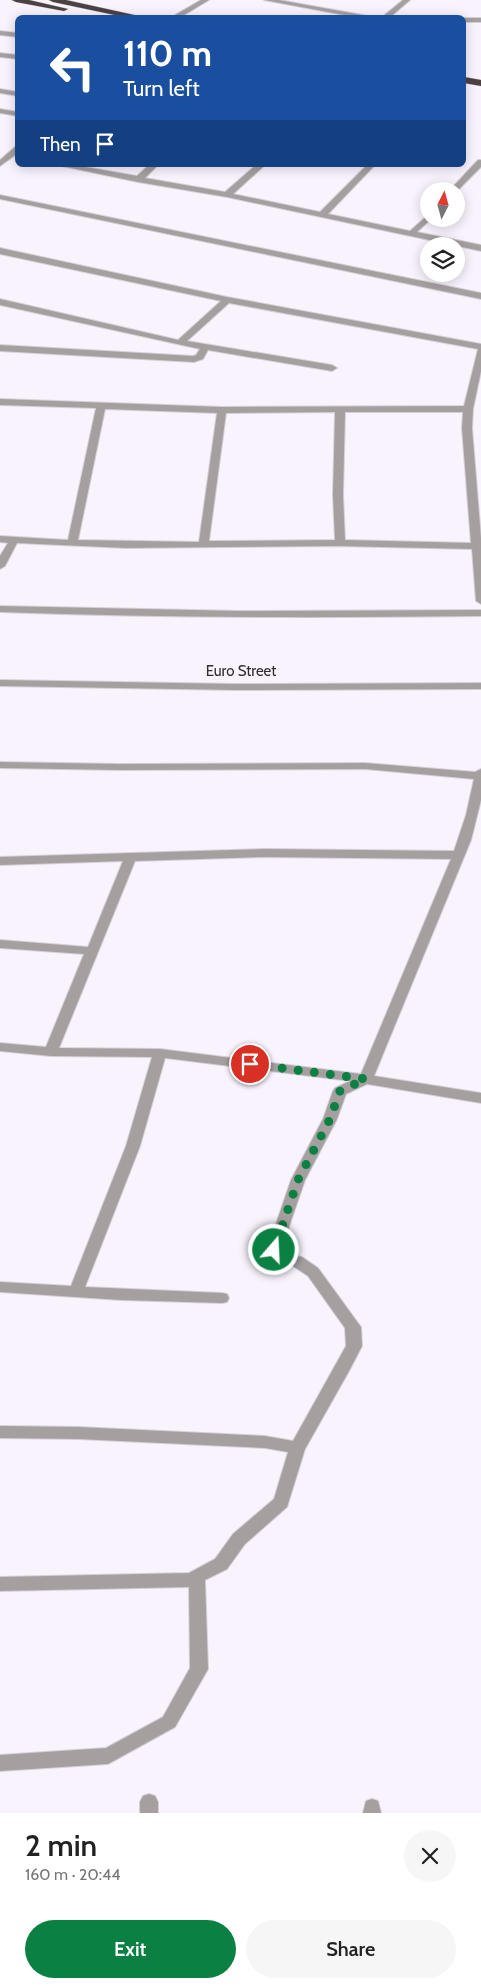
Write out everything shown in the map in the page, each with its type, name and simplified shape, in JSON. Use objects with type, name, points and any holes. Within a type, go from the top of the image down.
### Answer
[{"type":"highway","points":[[16,0],[92,15]]},
{"type":"highway","points":[[53,0],[129,15]]},
{"type":"highway","points":[[466,81],[479,88]]},
{"type":"highway","points":[[466,88],[479,88]]},
{"type":"street","points":[[178,15],[206,0]]},
{"type":"street","points":[[267,0],[358,15]]},
{"type":"street","points":[[388,15],[407,0]]},
{"type":"street","points":[[466,20],[481,20]]},
{"type":"street","points":[[0,32],[15,34]]},
{"type":"street","points":[[0,55],[15,57]]},
{"type":"street","points":[[0,91],[15,94]]},
{"type":"street","points":[[0,112],[15,114]]},
{"type":"street","points":[[0,164],[14,156]]},
{"type":"street","points":[[462,182],[481,162]]},
{"type":"street","points":[[71,167],[227,195],[481,248]]},
{"type":"street","points":[[138,180],[152,167]]},
{"type":"street","points":[[227,195],[259,167]]},
{"type":"street","points":[[321,216],[369,167]]},
{"type":"street","points":[[0,197],[481,296]]},
{"type":"street","points":[[411,234],[420,225]]},
{"type":"street","points":[[0,251],[226,300],[481,347]]},
{"type":"street","points":[[180,343],[226,300]]},
{"type":"street","points":[[0,302],[180,343],[332,368]]},
{"type":"street","points":[[0,348],[194,359],[200,358],[205,347]]},
{"type":"street","points":[[481,351],[478,382],[468,409],[467,428],[481,601]]},
{"type":"street","points":[[0,402],[222,410],[468,409]]},
{"type":"street","points":[[73,542],[101,406]]},
{"type":"street","points":[[204,544],[222,410]]},
{"type":"street","points":[[340,410],[338,495],[340,543]]},
{"type":"street","points":[[0,539],[204,544],[340,543],[477,546]]},
{"type":"street","points":[[0,566],[14,540]]},
{"type":"street","points":[[0,608],[78,612],[348,615],[481,613]]},
{"type":"street","name":"Euro Street","points":[[0,683],[236,687],[481,686]]},
{"type":"street","points":[[0,764],[120,767],[365,766],[480,776]]},
{"type":"street","points":[[0,1584],[191,1580],[221,1564],[239,1539],[281,1502],[297,1448],[344,1367],[354,1346],[353,1327],[313,1272],[297,1261],[280,1259],[274,1250],[298,1180],[330,1119],[340,1091],[366,1079],[458,855],[472,815],[481,772]]},
{"type":"street","points":[[0,860],[265,853],[458,855]]},
{"type":"street","points":[[51,1052],[131,856]]},
{"type":"street","points":[[0,944],[92,951]]},
{"type":"street","points":[[0,1047],[51,1052],[160,1053],[366,1079],[481,1098]]},
{"type":"street","points":[[76,1292],[133,1146],[160,1053]]},
{"type":"street","points":[[0,1288],[121,1295],[222,1298]]},
{"type":"street","points":[[0,1432],[79,1433],[265,1442],[297,1448]]},
{"type":"street","points":[[0,1763],[108,1756],[169,1722],[199,1669],[197,1577]]},
{"type":"route","points":[[250,1064],[366,1079],[340,1091],[330,1119],[298,1180],[274,1250]]}]
